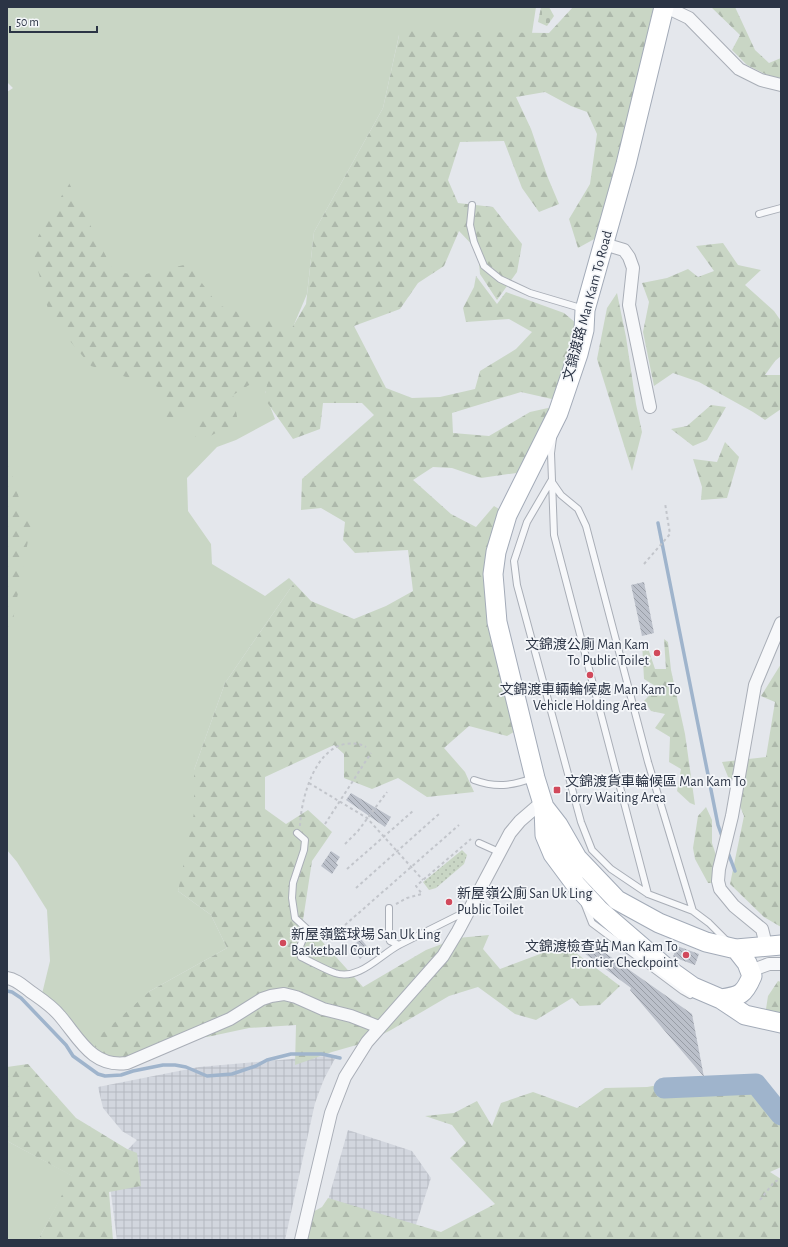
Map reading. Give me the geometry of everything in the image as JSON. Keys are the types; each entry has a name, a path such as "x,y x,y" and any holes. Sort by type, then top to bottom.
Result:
{"main road":[{"name":"文錦渡路 Man Kam To Road","path":"665,7 626,164 585,310 584,330 578,354 558,413 507,515 496,552 493,574 497,622 543,805 545,835 553,854 576,885 599,910 665,967 693,987 722,1004 746,1015 781,1023"},
{"name":"文錦渡路 Man Kam To Road","path":"543,805 558,825 577,858 617,900 666,926 706,942 736,949 781,945"},
{"path":"722,1004 737,996 747,988 752,976 747,963 736,949"}],"street":[{"path":"665,7 689,18 739,70 761,80 781,85"},
{"path":"604,244 624,250 629,257 633,268 629,305 650,407"},
{"path":"760,947 765,941 762,929 734,906 720,889 718,881 719,869 732,816 755,686 781,623"},
{"path":"301,1240 331,1113 345,1077 358,1055 379,1027 443,956 510,833 520,821 543,805"},
{"path":"750,971 769,964 781,964"},
{"path":"7,978 19,983 59,1014 94,1056 112,1064 127,1063 230,1019 262,999 284,994 296,997 323,1009 351,1016 379,1027"}],"lane":[{"path":"472,205 470,225 474,242 484,266 500,279 530,293 585,310"},
{"path":"759,214 781,208"},
{"path":"558,413 551,453 554,535 648,894"},
{"path":"551,481 527,522 514,562 517,585 581,822 592,850 610,870 648,894 693,911 709,923 736,949"},
{"path":"551,481 561,495 578,509 586,526 648,762 693,911"},
{"path":"474,780 485,784 502,786 517,784 535,778"},
{"path":"298,834 305,840 304,850 293,883 292,898 295,918 307,929 299,949 301,957 337,974 353,974 364,969 391,949 458,916 467,914"},
{"path":"479,843 499,852"},
{"name":"文錦渡路 Man Kam To Road","path":"576,885 592,923 683,991 696,998"},
{"path":"389,908 389,938 390,941 399,945"}],"path":[{"path":"644,564 670,534 665,503"},
{"path":"298,834 300,812 311,776 320,763 330,751 338,746 351,743 361,744 366,747"},
{"path":"325,824 371,753"},
{"path":"309,783 367,818 422,880"},
{"path":"344,844 358,831 387,792"},
{"path":"347,869 412,811"},
{"path":"356,888 439,814"},
{"path":"345,925 459,825"},
{"path":"389,908 407,898 422,894 416,886 474,836"},
{"path":"760,1200 774,1182 781,1179"}],"shaded area":[{"path":"337,1055 324,1079 315,1103 285,1240 117,1240 108,1170 137,1140 122,1131 103,1108 98,1087 199,1067"},
{"path":"348,1130 412,1151 431,1178 412,1237 323,1218"}],"green space":[{"path":"7,7 536,7 532,33 399,35 383,108 314,232 307,294 265,393 275,419 236,440 217,447 187,478 188,511 211,544 212,564 265,596 289,578 294,583 225,683 194,770 194,832 178,891 211,915 227,948 150,991 95,1049 41,998 50,961 47,910 17,862 7,850 7,92 13,88 7,82"},
{"path":"541,7 549,7 554,16 547,26 538,22"},
{"path":"573,7 661,7 607,232 578,248 569,219 590,184 597,134 587,112 571,106 545,92 516,97 531,129 548,178 559,204 539,212 522,188 504,141 460,142 448,180 458,203 493,207 522,244 517,272 497,300 480,274 478,251 459,231 444,266 418,283 400,309 354,326 386,388 412,398 440,397 475,389 480,371 516,349 532,332 509,319 466,322 463,308 474,287 476,276 497,304 506,292 564,313 584,330 565,402 521,392 452,413 453,433 489,436 530,412 557,406 523,472 481,478 452,468 433,467 413,480 451,514 476,527 494,506 504,512 487,573 520,728 507,736 469,726 444,748 465,772 474,792 427,797 398,778 372,789 344,778 344,754 334,745 265,777 265,809 286,824 308,810 332,832 312,861 303,920 363,987 426,950 458,938 489,935 483,949 500,969 548,951 560,941 620,986 600,1005 580,1006 572,998 536,1020 515,1014 478,987 449,996 391,1030 367,1042 295,1065 296,1025 249,1028 207,1037 195,1036 135,1060 93,1057 97,1038 150,991 227,948 211,915 178,891 194,813 194,770 225,683 294,583 311,601 354,619 386,606 413,591 408,550 355,553 343,540 345,522 321,508 301,510 302,479 374,415 362,403 323,403 320,429 293,439 264,398 270,372 233,395 238,422 194,444 197,423 213,411 203,389 168,427 161,388 91,366 50,317 32,247 69,183 114,272 142,275 188,264 218,305 261,320 264,316 289,333 306,304 314,232 383,108 400,31 549,33"},
{"path":"711,7 735,7 755,50 769,63 781,58 781,82 747,65 732,50 740,35"},
{"path":"723,243 738,265 761,270 745,285 774,311 781,321 781,356 775,361 765,375 781,375 781,409 765,420 699,382 673,373 654,386 643,332 649,302 642,283 667,278 688,269 698,277 714,271 696,246"},
{"path":"617,293 642,432 632,471 597,359 607,308"},
{"path":"711,405 726,407 707,440 693,446 671,429 687,426"},
{"path":"725,442 739,457 727,498 701,500 702,487 693,459 717,462"},
{"path":"7,463 10,466 19,498 31,525 7,651"},
{"path":"664,639 668,642 671,670 685,734 695,805 690,803 677,791 681,769 669,762 670,737 655,728 665,714 651,711 644,701 657,687 644,679 642,643 648,648 655,669 666,669"},
{"path":"781,664 781,927 764,917 730,884 744,816 722,762 766,757 775,702 761,696"},
{"path":"706,807 712,820 712,843 725,883 708,883 695,859 693,848 698,816"},
{"path":"462,850 467,855 464,864 436,888 429,890 423,882"},
{"path":"778,981 781,982 781,1017 773,1015 766,1009 768,996"},
{"path":"28,1064 76,1118 127,1149 137,1153 141,1186 109,1192 113,1240 38,1240 72,1176 7,1141 7,1067"},
{"path":"739,1077 755,1078 781,1110 781,1167 770,1172 781,1179 781,1240 302,1240 307,1215 322,1207 328,1198 441,1232 495,1204 450,1158 466,1143 452,1125 425,1116 454,1113 477,1101 492,1126 501,1103 533,1092 577,1108 605,1088 647,1087 700,1078 724,1084"},
{"path":"7,1141 73,1176 38,1240 7,1240"}],"building":[{"path":"644,582 654,633 642,636 631,585"},
{"path":"351,793 391,817 385,827 346,800"},
{"path":"331,851 340,857 336,863 338,865 332,874 321,866"},
{"path":"361,939 370,950 360,959 351,947"},
{"path":"591,943 692,1014 704,1077 630,990 631,988 584,953"},
{"name":"文錦渡檢查站 Man Kam To Frontier Checkpoint","path":"677,946 699,954 695,965 673,957"}],"waterway":[{"path":"658,523 718,825 723,839"},
{"path":"727,850 735,871"},
{"path":"7,991 12,992 21,998 66,1045 73,1056 98,1074 105,1076 121,1075 163,1065 186,1067 207,1076 232,1074 256,1066 267,1060 291,1054 322,1054 340,1058"},
{"path":"664,1088 756,1084 781,1115"}],"place":[{"name":"文錦渡公廁 Man Kam To Public Toilet","path":"657,653"},
{"name":"文錦渡車輛輪候處 Man Kam To Vehicle Holding Area","path":"590,675"},
{"name":"文錦渡貨車輪候區 Man Kam To Lorry Waiting Area","path":"557,790"},
{"name":"新屋嶺公廁 San Uk Ling Public Toilet","path":"449,902"},
{"name":"新屋嶺籃球場 San Uk Ling Basketball Court","path":"283,943"},
{"name":"文錦渡檢查站 Man Kam To Frontier Checkpoint","path":"686,955"}]}
